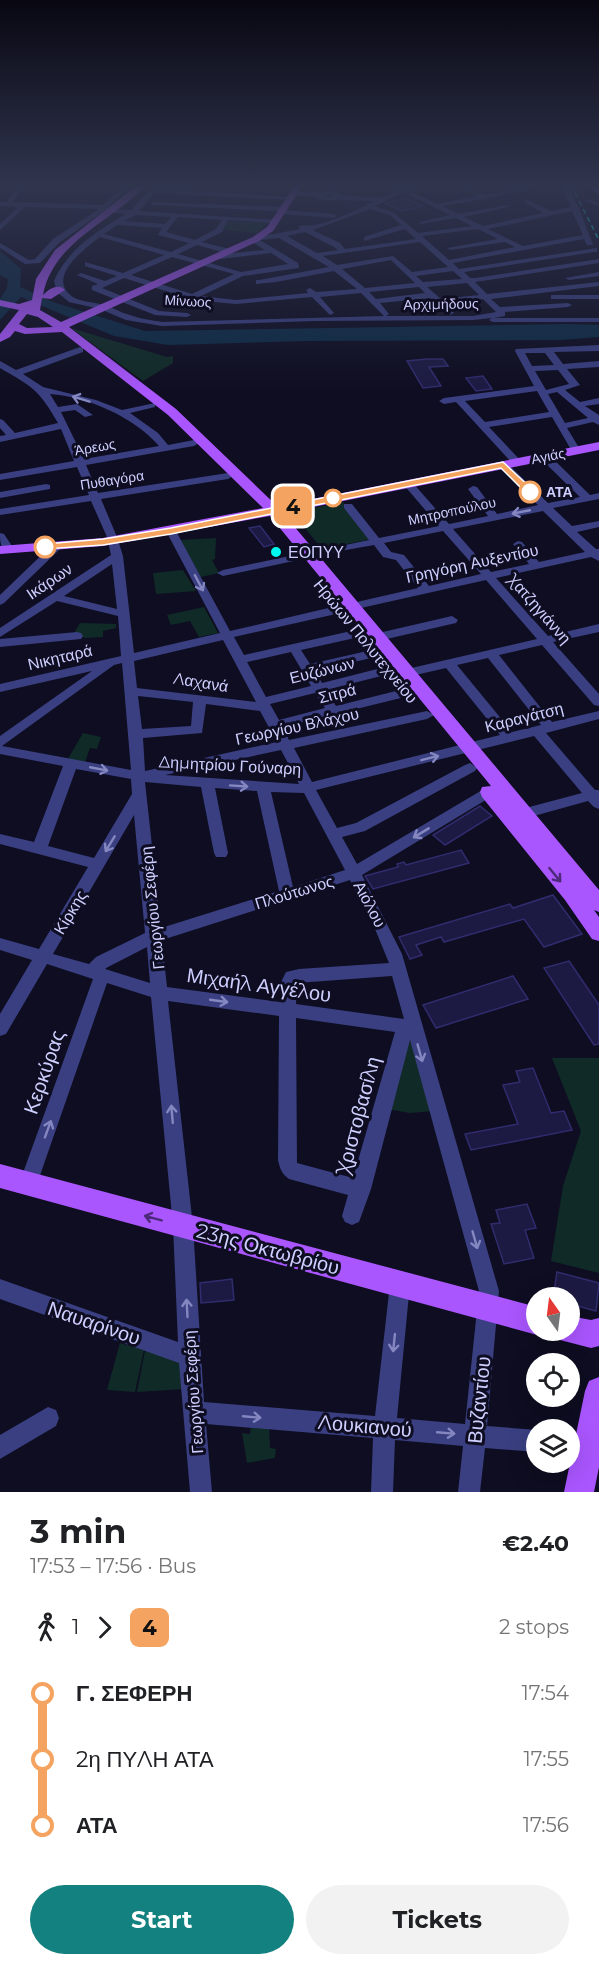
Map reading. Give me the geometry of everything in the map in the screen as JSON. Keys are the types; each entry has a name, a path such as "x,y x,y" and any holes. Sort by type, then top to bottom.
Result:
{"main road":[{"path":"0,339 8,334 47,293 54,272 66,255"},
{"path":"28,314 103,308 225,255"},
{"path":"28,314 31,331"},
{"path":"28,314 19,330 31,331"},
{"name":"Ηρώων Πολυτεχνείου","path":"28,314 62,336 152,405 268,511"},
{"name":"Ηρώων Πολυτεχνείου","path":"28,314 167,407 268,511 377,645 406,673 463,750 470,768 572,895 599,933"},
{"path":"0,344 31,331"},
{"name":"Αγιάς","path":"3,545 57,546 113,541 599,446"},
{"name":"Ηρώων Πολυτεχνείου","path":"347,608 360,633 377,645 389,670 427,715 523,814 599,904"},
{"name":"23ης Οκτωβρίου","path":"0,1176 526,1318"},
{"path":"580,1332 591,1334 599,1332"},
{"path":"580,1441 599,1391"},
{"path":"579,1473 579,1492"}],"street":[{"path":"17,255 28,262 37,261 43,255"},
{"path":"47,293 64,266 75,255"},
{"path":"123,299 95,288 172,255 241,274"},
{"path":"231,271 282,255"},
{"path":"218,258 282,255 311,274"},
{"path":"315,255 365,290 385,314"},
{"path":"347,255 357,264"},
{"path":"370,255 389,268 402,267"},
{"name":"Αρχιμήδους","path":"47,293 103,308 129,318 155,323 207,324 314,319 473,318 497,309 440,255"},
{"path":"454,267 498,255"},
{"path":"411,274 556,255"},
{"path":"299,278 336,268 393,258 450,313"},
{"path":"88,264 192,297 236,302 468,280 599,261"},
{"path":"173,306 241,274 295,265"},
{"path":"259,282 378,270"},
{"path":"252,273 270,299"},
{"path":"560,279 599,274"},
{"path":"81,275 104,283"},
{"path":"299,278 330,313"},
{"path":"478,289 539,281"},
{"path":"375,301 485,297 599,284"},
{"path":"497,309 560,296 599,297"},
{"name":"Μίνωος","path":"123,299 149,310 172,315 238,316 240,312 236,302"},
{"path":"497,309 599,303"},
{"path":"497,309 507,316 599,318"},
{"path":"473,318 599,318"},
{"path":"576,451 519,351 599,348"},
{"path":"16,373 80,350"},
{"path":"577,350 595,364 599,375"},
{"path":"444,401 558,389 576,385 548,351"},
{"name":"Γεωργίου Σεφέρη","path":"0,364 41,389 56,410 96,497 117,556 122,614 121,660 131,691 136,734 139,785 183,1226 189,1356 201,1492"},
{"path":"529,369 595,364"},
{"path":"41,389 82,399 120,413 151,431 166,448"},
{"path":"558,389 598,420"},
{"path":"458,399 517,462"},
{"path":"578,405 599,401"},
{"path":"120,413 152,405"},
{"path":"56,410 77,407 88,415"},
{"path":"482,425 555,414"},
{"path":"562,426 598,420"},
{"path":"0,422 12,436"},
{"path":"0,439 64,425"},
{"name":"Άρεως","path":"0,477 194,443"},
{"path":"545,457 587,498"},
{"path":"503,465 597,555"},
{"name":"Πυθαγόρα","path":"0,512 228,476"},
{"name":"Χατζηγιάννη","path":"408,484 599,702"},
{"path":"0,495 46,487"},
{"path":"473,489 494,517"},
{"name":"Μητροπούλου","path":"222,573 599,496"},
{"path":"348,506 387,555 400,557 426,590"},
{"path":"569,530 599,524"},
{"name":"Αιόλου","path":"171,531 387,937 398,969 409,1027 487,1281 489,1308"},
{"path":"518,544 537,566"},
{"path":"2,595 57,546"},
{"name":"Γρηγόρη Αυξεντίου","path":"121,660 226,634 489,576 597,555"},
{"name":"Ικάρων","path":"0,633 117,556"},
{"path":"55,597 122,614"},
{"path":"307,669 452,620"},
{"path":"406,673 598,629"},
{"path":"240,660 360,633"},
{"path":"0,643 77,636"},
{"path":"294,648 333,711"},
{"path":"490,653 543,729 596,797 523,814"},
{"path":"0,742 121,660"},
{"name":"Νικηταρά","path":"0,688 121,660"},
{"path":"449,663 509,738"},
{"name":"Ευζώνων","path":"263,704 318,687 389,670"},
{"name":"Λαχανά","path":"131,691 263,704"},
{"name":"Σιτρά","path":"275,725 408,692"},
{"path":"136,734 197,730 200,699"},
{"name":"Γεωργίου Βλάχου","path":"139,785 286,746 427,715"},
{"name":"Καραγάτση","path":"463,750 599,715"},
{"name":"Δημητρίου Γούναρη","path":"0,750 70,763 139,785 207,784 289,789 308,788 463,750"},
{"path":"39,849 70,763"},
{"path":"332,834 360,826 470,768"},
{"path":"207,784 221,854"},
{"name":"Κίρκης","path":"0,1029 98,864 139,785"},
{"path":"263,788 287,894"},
{"name":"Πλούτωνος","path":"97,973 102,962 154,936 354,873 489,792"},
{"path":"0,839 98,864"},
{"name":"Μιχαήλ Αγγέλου","path":"0,944 161,993 409,1027"},
{"path":"361,1189 296,1173 289,1168 287,1161 286,1010 288,984 292,977 398,969"},
{"name":"Κερκύρας","path":"28,1184 97,973"},
{"name":"Χριστοβασίλη","path":"352,1216 409,1027"},
{"path":"382,1492 385,1428 400,1284"},
{"name":"Ναυαρίνου","path":"0,1289 189,1356"},
{"name":"Βυζαντίου","path":"469,1492 489,1308"},
{"name":"Λουκιανού","path":"194,1412 526,1440"},
{"path":"2,1443 48,1418"}],"green space":[{"path":"71,328 167,357 173,356 173,363 143,381"},
{"path":"343,502 372,539 322,549 292,512"},
{"path":"216,538 215,559 212,560 219,573 201,577 180,540"},
{"path":"183,570 196,591 156,594 153,573"},
{"path":"204,607 218,633 199,637 190,621 171,625 167,615"},
{"path":"80,623 116,624 116,628 103,631 103,637 85,638 74,633"},
{"path":"83,733 101,737 97,749 90,748 85,762 68,759"},
{"path":"408,1034 433,1111 410,1113 387,1109"},
{"path":"552,1058 599,1058 599,1273 551,1261 563,1186 581,1131"},
{"path":"120,1343 144,1350 135,1392 107,1390"},
{"path":"145,1351 183,1359 185,1389 137,1392"},
{"path":"251,1424 269,1426 270,1448 276,1449 275,1458 247,1463 242,1433 250,1434"}],"water":[{"path":"0,255 4,255 21,269 20,287 53,302 145,331 568,324 599,325 599,337 561,340 305,341 168,345 114,336 21,297 0,320 0,299 7,288 8,279 0,275"}],"building":[{"path":"443,359 448,366 429,367 441,386 423,388 407,361"},
{"path":"483,376 492,389 476,391 466,378"},
{"path":"260,526 274,544 264,547 249,528"},
{"path":"480,806 492,816 445,845 433,835"},
{"path":"461,850 469,863 373,889 365,876 398,867 397,864 404,862 406,865"},
{"path":"553,895 582,934 544,947 524,919 444,942 441,937 416,945 422,955 410,959 399,937 510,904 513,908"},
{"path":"569,961 599,1005 599,1044 594,1045 544,968"},
{"path":"513,976 528,999 436,1028 423,1005"},
{"path":"533,1068 551,1113 564,1111 572,1130 471,1150 465,1134 518,1124 503,1085 520,1082 516,1071"},
{"path":"527,1204 536,1228 525,1230 534,1258 504,1264 491,1224 500,1223 496,1210"},
{"path":"557,1272 599,1283 596,1311 580,1307 580,1287 555,1287"},
{"path":"232,1279 234,1300 201,1303 200,1283"}],"bus line":[{"name":"4","path":"45,547 103,542 171,531 503,465 530,492"}],"place":[{"name":"ΑΤΑ","path":"530,492"},
{"name":"ΕΟΠΥΥ","path":"276,552"}]}
